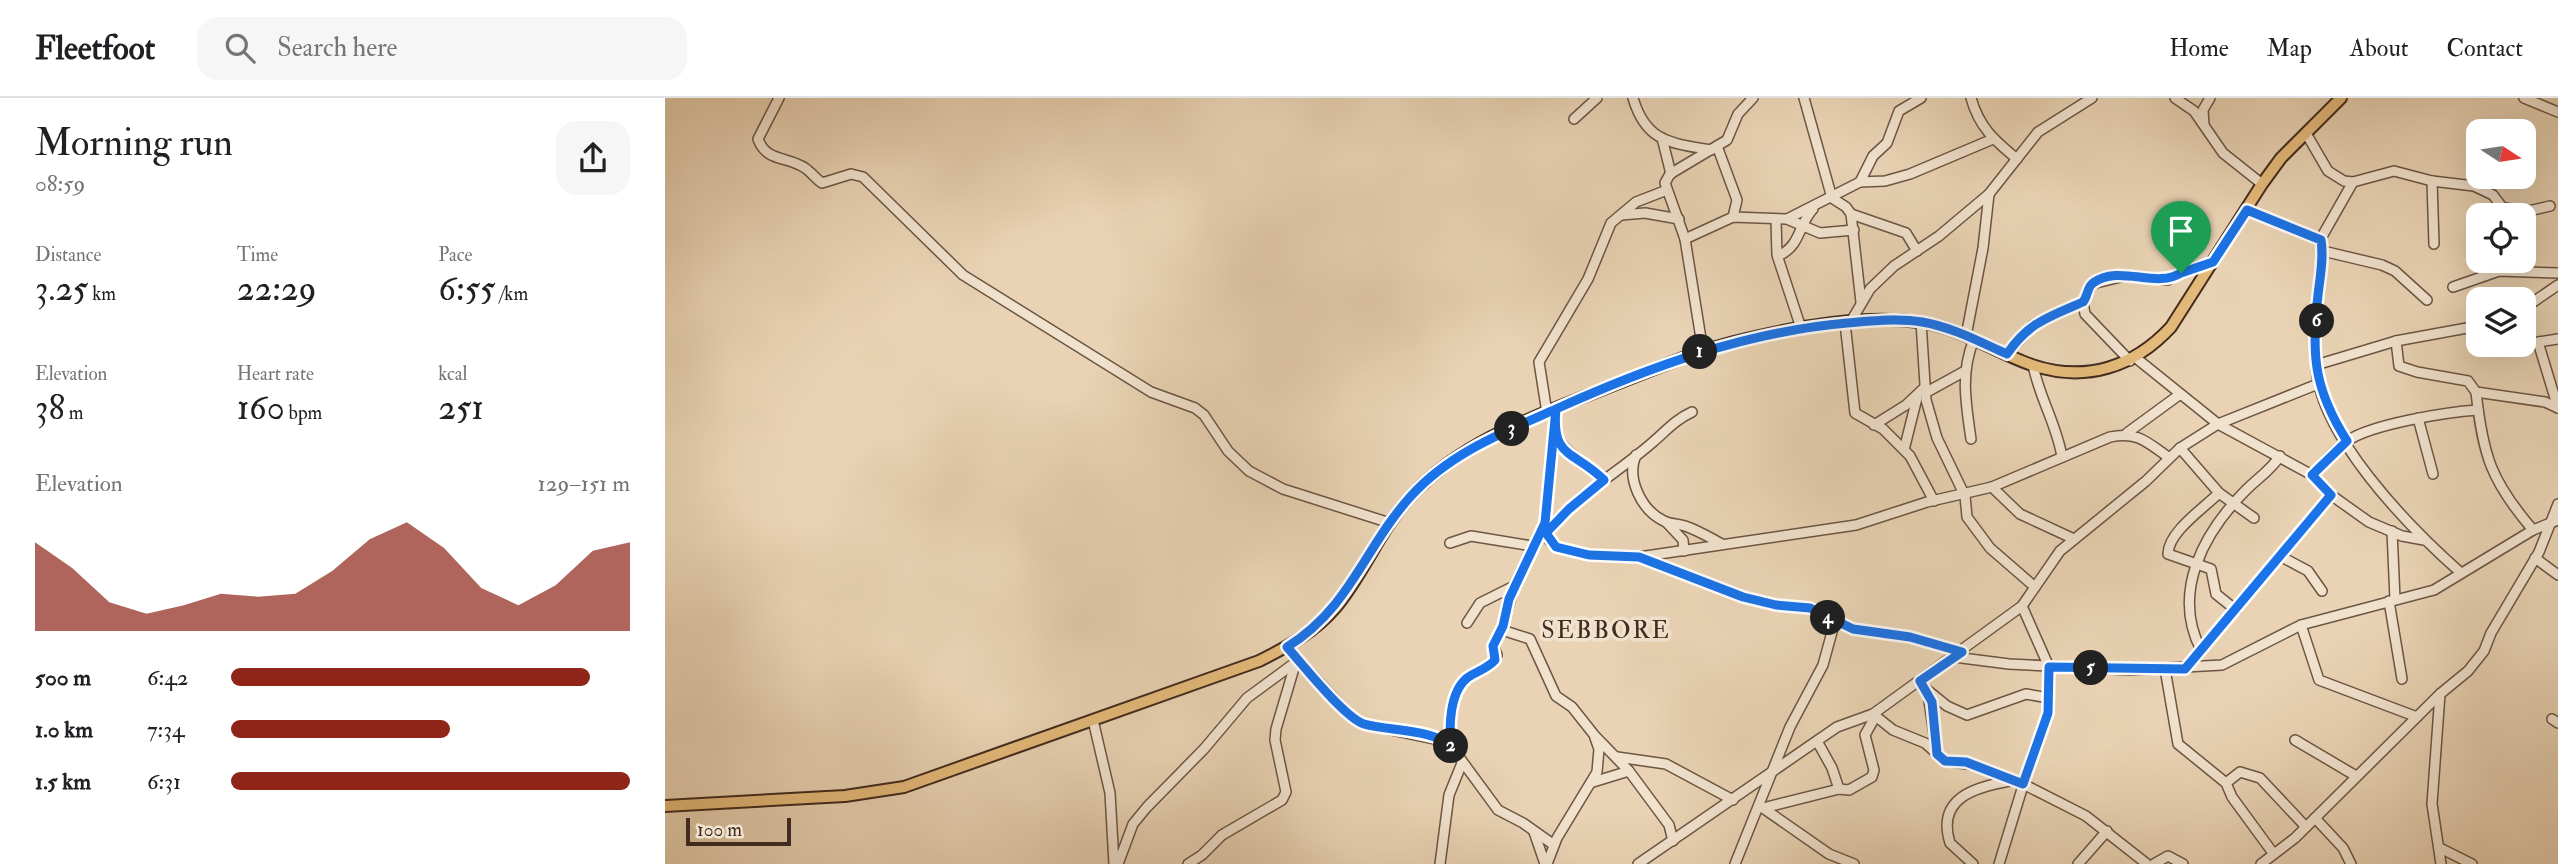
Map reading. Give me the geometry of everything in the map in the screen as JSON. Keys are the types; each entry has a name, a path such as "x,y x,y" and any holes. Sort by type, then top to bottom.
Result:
{"main road":[{"path":"665,806 845,796 904,787 1218,677 1287,647 1336,606 1410,497 1444,466 1483,441 1703,351 1801,328 1847,323 1921,322 1970,338 2033,365 2077,372 2133,359 2152,347 2171,327 2281,158 2307,135 2341,98"}],"street":[{"path":"779,98 758,139 761,149 769,155 804,167 822,183 851,174 863,177 963,275 1151,392 1195,408 1204,415 1228,451 1248,471 1283,489 1390,523"},
{"path":"1574,119 1597,98"},
{"path":"1633,98 1644,127 1679,145 1714,148"},
{"path":"1703,351 1685,239 1667,190 1667,177 1727,140 1738,114 1753,98"},
{"path":"1804,98 1832,198 1846,207 1851,214 1861,302"},
{"path":"1971,98 1977,119 1993,139 2017,159"},
{"path":"1934,501 1926,481 1904,450 1855,413 1847,323 1861,302 1894,266 1989,194 2038,132 2092,98"},
{"path":"2167,98 2176,98 2194,111 2223,153 2262,184"},
{"path":"2204,125 2203,110 2210,98"},
{"path":"2524,98 2558,112"},
{"path":"1860,182 1873,156 1887,143 1899,111 1919,99"},
{"path":"2307,135 2328,171 2353,182 2394,171 2431,181 2474,186 2493,195 2497,203"},
{"path":"1662,138 1671,174"},
{"path":"1685,239 1733,217 1787,219 1860,182 1885,181 1910,174 1993,139"},
{"path":"1714,148 1737,200 1733,217"},
{"path":"2431,181 2434,244"},
{"path":"2353,182 2321,240 2323,251 2317,299 2318,384 2330,414 2373,484 2424,540 2461,573"},
{"path":"1667,190 1636,202 1611,223 1587,279 1539,362 1551,411 1553,433 1545,528 1556,547 1565,551 1639,557 1856,525 1934,501 1965,496 1992,487 2110,437 2127,433 2179,395"},
{"path":"1971,439 1965,371 1989,194"},
{"path":"1778,256 1793,247 1805,220 1816,206"},
{"path":"2536,209 2550,206"},
{"path":"2247,210 2321,240"},
{"path":"1621,215 1645,213 1679,219"},
{"path":"1851,214 1903,231 1917,251"},
{"path":"1764,219 1774,231"},
{"path":"1787,219 1834,234 1854,230"},
{"path":"1776,220 1774,231 1778,256 1801,328"},
{"path":"2323,251 2382,265 2395,271 2427,300"},
{"path":"2007,354 2024,331 2083,302 2092,284 2097,281 2125,276 2168,280 2186,269 2213,262"},
{"path":"2453,287 2499,271 2558,273"},
{"path":"2536,300 2558,285"},
{"path":"2083,302 2088,319 2133,359 2218,424 2312,475 2331,495 2368,522 2424,540"},
{"path":"1921,322 1922,393 1937,438 1965,496 1967,517 1987,544 2035,587"},
{"path":"2316,365 2396,341 2466,328"},
{"path":"2476,392 2545,402 2558,408 2538,342 2558,339"},
{"path":"2396,341 2399,366 2468,381 2476,392 2485,456 2505,497 2533,530"},
{"path":"2033,365 2046,410 2060,439 2062,457"},
{"path":"1874,425 1922,393 1965,371"},
{"path":"1638,864 1837,727 1874,716 1923,685 1958,654 2022,606 2060,551 2146,481 2180,448 2218,424 2318,384"},
{"path":"1904,450 1922,393"},
{"path":"2312,475 2347,441 2442,412 2478,410"},
{"path":"1451,748 1454,700 1465,680 1487,669 1495,660 1493,646 1503,626 1514,586 1532,546 1545,528 1637,454 1668,425 1692,412"},
{"path":"2418,418 2433,474"},
{"path":"1553,433 1566,453 1583,460 1604,480"},
{"path":"2127,433 2145,440 2168,457"},
{"path":"2180,448 2219,494 2254,518"},
{"path":"1637,454 1633,465 1636,490 1654,514 1683,540 1684,551"},
{"path":"2201,650 2194,638 2190,615 2194,564 2234,504 2271,469 2280,456"},
{"path":"1992,487 2020,514 2074,539"},
{"path":"2219,494 2178,532 2167,550 2168,554 2211,569 2216,594 2237,610"},
{"path":"2185,669 2331,495"},
{"path":"2261,864 2307,827 2440,694 2468,671 2484,651 2491,633 2535,558 2554,522 2558,504"},
{"path":"1666,522 1694,530 1720,543"},
{"path":"1639,557 1721,590 1776,605 1801,606 1870,634 1910,637 1958,654 2049,667 2185,669 2222,665 2301,625 2434,590 2533,530 2554,522"},
{"path":"2392,531 2392,600 2402,679"},
{"path":"1450,543 1471,536 1532,546"},
{"path":"2280,556 2308,571 2322,591"},
{"path":"2535,558 2558,575"},
{"path":"1467,623 1480,603 1514,586"},
{"path":"1999,864 2048,713 2049,667 2022,606"},
{"path":"1735,864 1790,727 1823,665 1835,621"},
{"path":"2301,625 2319,680 2417,718"},
{"path":"1503,626 1505,631 1530,639 1556,696 1571,707 1617,757 1676,836"},
{"path":"1287,647 1348,715 1363,723 1436,737 1448,743 1498,810 1523,822 1554,845"},
{"path":"1116,864 1133,824 1147,807 1204,749 1247,698 1296,660"},
{"path":"1188,864 1202,855 1222,835 1282,800 1286,793 1275,740 1296,660"},
{"path":"2165,669 2178,744 2227,783 2232,797 2273,853"},
{"path":"1923,685 1947,706 1967,715 2026,694 2049,698"},
{"path":"1923,685 1932,702 1937,754"},
{"path":"2440,694 2432,804 2441,864"},
{"path":"1760,807 1839,789 1849,790 1872,777 1874,770 1865,735 1874,716"},
{"path":"1874,716 1893,730 1925,743 1945,761 1966,762 2023,784 2086,816 2147,864"},
{"path":"1093,720 1111,802 1116,864"},
{"path":"1593,782 1598,762 1595,736"},
{"path":"2295,740 2356,776"},
{"path":"1817,741 1832,768 1839,789"},
{"path":"1617,757 1666,764 1733,800"},
{"path":"1440,864 1450,795 1462,763"},
{"path":"1546,864 1581,794 1593,782 1629,771"},
{"path":"2227,783 2241,772 2253,774 2307,827"},
{"path":"1973,864 1950,843 1947,818 1960,797 2012,780"},
{"path":"1760,807 1829,854 1854,864"},
{"path":"2315,818 2343,848 2351,864"},
{"path":"2078,864 2107,831"},
{"path":"1534,832 1546,864"},
{"path":"2440,848 2472,864"},
{"path":"2154,864 2168,856 2183,864"}],"district":[{"name":"SEBBORE","path":"1606,630"}],"route":[{"path":"2181,273 2168,280 2114,276 2097,281 2088,289 2083,302 2049,316 2024,331 2007,354 1949,328 1921,322 1865,321 1801,328 1745,339 1694,354 1556,409 1553,433 1545,523 1509,599 1503,626 1493,646 1497,655 1495,660 1487,669 1465,680 1454,700 1451,748 1448,743 1436,737 1363,723 1348,715 1287,647 1301,639 1336,606 1390,523 1421,486 1444,466 1483,441 1556,409 1553,433 1559,443 1566,453 1583,460 1604,480 1578,500 1546,533 1556,547 1589,555 1639,557 1743,597 1776,605 1810,608 1853,629 1870,634 1910,637 1944,644 1962,652 1920,681 1932,702 1937,754 1945,761 1966,762 2023,784 2048,713 2049,667 2185,669 2331,495 2312,475 2347,441 2330,414 2318,384 2317,299 2323,251 2321,240 2247,210 2213,262 2197,265 2181,273"}]}
